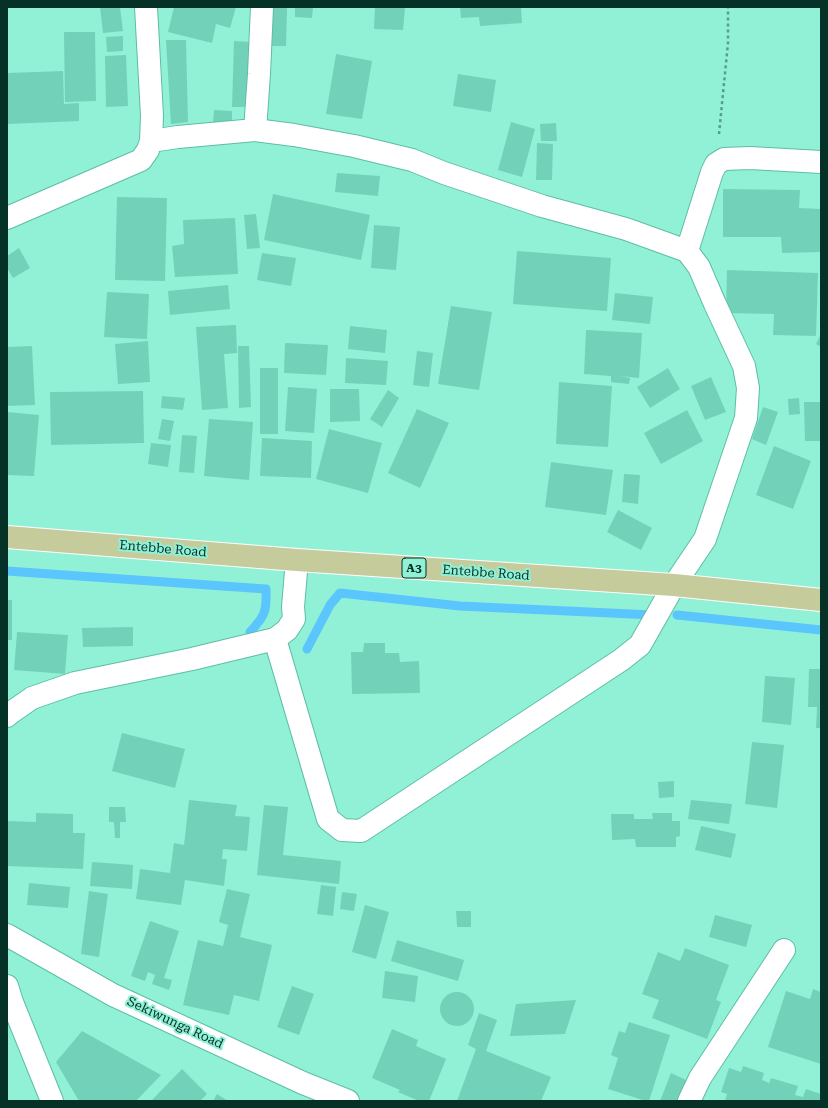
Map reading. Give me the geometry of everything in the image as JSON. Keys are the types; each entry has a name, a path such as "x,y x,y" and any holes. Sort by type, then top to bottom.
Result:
{"main road":[{"name":"Entebbe Road","path":"7,537 297,560 674,585 821,600"}],"street":[{"path":"7,218 141,160 148,150 151,141 152,116 146,7"},
{"path":"255,130 262,7"},
{"path":"151,141 255,130 294,135 354,146 412,160 444,173 542,206 626,229 687,251 699,267 744,366 748,388 746,418 705,539 674,585 640,646 361,831 342,830 328,818 275,639"},
{"path":"687,251 712,172 716,164 724,159 750,158 821,162"},
{"path":"7,716 32,698 75,683 192,659 275,639 287,630 294,619 293,607 297,560"},
{"name":"Sekiwunga Road","path":"7,935 113,995 303,1083 348,1101"},
{"path":"689,1101 700,1078 784,950"},
{"path":"9,997 52,1101"}],"path":[{"path":"716,164 728,43 728,7"}],"building":[{"path":"100,7 120,7 123,31 103,33"},
{"path":"174,7 236,7 230,28 216,24 212,43 168,32"},
{"path":"272,7 287,8 286,46 271,46"},
{"path":"295,7 313,7 312,18 295,17"},
{"path":"375,7 405,7 403,30 374,29"},
{"path":"460,7 521,7 522,23 480,26 479,17 461,18"},
{"path":"64,32 95,32 96,101 65,102"},
{"path":"123,36 123,51 107,52 106,37"},
{"path":"166,40 186,40 188,122 171,124"},
{"path":"234,41 252,42 249,107 232,107"},
{"path":"336,54 372,61 362,119 326,114"},
{"path":"126,55 128,106 106,107 105,56"},
{"path":"63,71 64,104 79,103 79,121 7,124 7,73"},
{"path":"458,74 496,80 491,112 453,106"},
{"path":"214,110 232,111 232,124 213,123"},
{"path":"511,122 535,129 522,177 498,170"},
{"path":"556,123 557,141 541,141 540,124"},
{"path":"537,143 553,144 552,180 536,180"},
{"path":"337,173 380,176 378,196 335,192"},
{"path":"723,189 800,190 799,208 821,209 821,252 782,253 781,237 723,237"},
{"path":"273,194 370,215 361,260 264,240"},
{"path":"117,197 167,198 165,281 115,280"},
{"path":"256,214 260,248 247,249 244,215"},
{"path":"235,218 238,274 175,277 172,246 184,244 183,220"},
{"path":"374,225 400,227 396,270 371,268"},
{"path":"19,248 30,268 13,278 7,268 7,256"},
{"path":"517,251 611,258 607,311 513,304"},
{"path":"262,253 296,258 291,286 257,280"},
{"path":"727,270 818,273 816,336 773,335 774,314 726,313"},
{"path":"228,285 230,309 170,315 168,291"},
{"path":"107,292 149,294 147,339 104,337"},
{"path":"615,293 653,297 650,324 612,320"},
{"path":"451,306 492,312 479,390 438,384"},
{"path":"236,325 237,353 224,354 228,408 202,410 196,327"},
{"path":"350,326 387,330 385,353 348,349"},
{"path":"586,330 642,333 639,378 620,376 630,378 629,384 611,382 611,376 584,374"},
{"path":"821,334 821,347 816,344"},
{"path":"148,341 150,382 118,384 115,344"},
{"path":"285,343 328,345 326,375 284,373"},
{"path":"32,346 35,405 7,406 7,347"},
{"path":"238,346 249,346 251,407 239,408"},
{"path":"417,351 433,353 429,387 413,385"},
{"path":"346,358 388,361 386,385 345,383"},
{"path":"260,368 278,368 278,434 260,434"},
{"path":"668,368 680,389 650,408 637,387"},
{"path":"711,377 726,412 705,420 691,386"},
{"path":"559,382 612,386 608,447 556,444"},
{"path":"288,387 317,389 314,433 285,431"},
{"path":"330,389 359,389 360,421 330,422"},
{"path":"388,390 399,398 382,427 370,419"},
{"path":"143,391 144,443 51,445 50,392"},
{"path":"162,396 185,398 183,410 161,408"},
{"path":"799,398 800,414 789,415 788,399"},
{"path":"804,402 821,402 821,441 805,441"},
{"path":"763,407 778,412 766,445 752,439"},
{"path":"417,409 449,423 420,488 388,473"},
{"path":"687,410 703,441 661,464 644,433"},
{"path":"7,412 39,415 34,476 7,475"},
{"path":"162,419 174,421 170,441 158,439"},
{"path":"209,419 253,422 249,480 204,476"},
{"path":"329,429 382,443 368,493 316,479"},
{"path":"182,435 197,436 194,473 179,472"},
{"path":"262,438 312,441 311,478 260,476"},
{"path":"151,443 171,445 168,467 148,464"},
{"path":"774,446 811,461 793,509 756,495"},
{"path":"551,462 613,470 606,515 545,507"},
{"path":"624,474 640,475 638,504 622,502"},
{"path":"618,510 652,528 641,550 607,532"},
{"path":"7,600 12,600 12,640 7,640"},
{"path":"133,627 133,646 83,647 82,628"},
{"path":"17,632 68,635 65,674 14,670"},
{"path":"364,643 385,643 385,653 399,653 400,662 419,661 420,693 352,694 351,652 363,652"},
{"path":"809,669 821,669 821,728 816,728 817,707 808,707"},
{"path":"765,676 795,678 791,725 762,722"},
{"path":"122,733 185,749 175,788 112,771"},
{"path":"752,742 784,745 777,808 745,804"},
{"path":"674,781 674,797 659,798 658,782"},
{"path":"189,800 237,805 235,816 250,817 247,851 223,849 222,859 227,859 224,886 185,880 181,905 136,899 140,869 170,873 174,843 184,845"},
{"path":"691,800 732,804 729,824 688,819"},
{"path":"264,805 288,807 283,855 341,861 339,884 257,875"},
{"path":"109,807 125,807 126,822 120,822 120,838 115,838 114,822 109,822"},
{"path":"36,813 73,814 73,833 85,833 83,869 7,866 7,821 36,822"},
{"path":"652,813 672,813 672,821 680,821 680,836 676,837 676,847 636,847 635,839 612,840 611,814 634,814 634,819 653,819"},
{"path":"701,826 736,834 731,858 695,850"},
{"path":"92,862 133,865 132,889 90,886"},
{"path":"29,883 70,887 68,908 27,905"},
{"path":"321,885 336,887 333,916 317,914"},
{"path":"227,889 250,894 240,937 272,945 259,1001 234,995 229,1015 183,1005 198,940 223,946 228,925 219,922"},
{"path":"89,891 108,894 99,957 81,954"},
{"path":"342,892 357,894 354,911 340,909"},
{"path":"365,905 389,912 376,959 352,952"},
{"path":"456,911 471,911 471,927 457,927"},
{"path":"715,915 752,925 746,947 709,937"},
{"path":"150,921 179,931 164,978 172,980 169,990 152,984 155,975 148,972 145,981 131,976"},
{"path":"397,940 464,960 458,981 391,961"},
{"path":"685,948 729,965 716,1000 721,1002 707,1039 652,1018 659,1000 642,994 658,952 680,961"},
{"path":"385,971 418,976 415,1002 382,998"},
{"path":"292,986 314,994 299,1035 277,1027"},
{"path":"813,989 821,992 821,1064 768,1047 786,991 810,999"},
{"path":"454,992 460,992 464,993 471,999 474,1009 473,1016 467,1023 460,1026 454,1026 450,1025 443,1019 440,1012 440,1006 441,1002 447,995"},
{"path":"576,1000 565,1034 510,1036 516,1004"},
{"path":"479,1013 497,1020 486,1051 551,1077 541,1101 457,1101 476,1049 468,1045"},
{"path":"629,1022 670,1035 649,1101 608,1089 618,1058 611,1055 619,1031 625,1033"},
{"path":"392,1029 418,1040 416,1046 446,1059 429,1101 419,1101 398,1092 400,1090 372,1078"},
{"path":"82,1031 161,1075 136,1101 79,1101 56,1062"},
{"path":"743,1066 764,1073 762,1080 769,1083 771,1078 798,1086 795,1095 803,1097 806,1089 821,1094 821,1101 725,1101 727,1094 721,1092 729,1068 741,1072"},
{"path":"182,1069 207,1094 200,1101 151,1101"},
{"path":"671,1073 688,1081 679,1101 660,1101"},
{"path":"217,1094 228,1101 213,1101"}],"waterway":[{"path":"7,571 266,589 264,613 259,622 250,632"},
{"path":"307,649 330,605 340,593 460,606 653,615"},
{"path":"677,615 821,630"}]}
